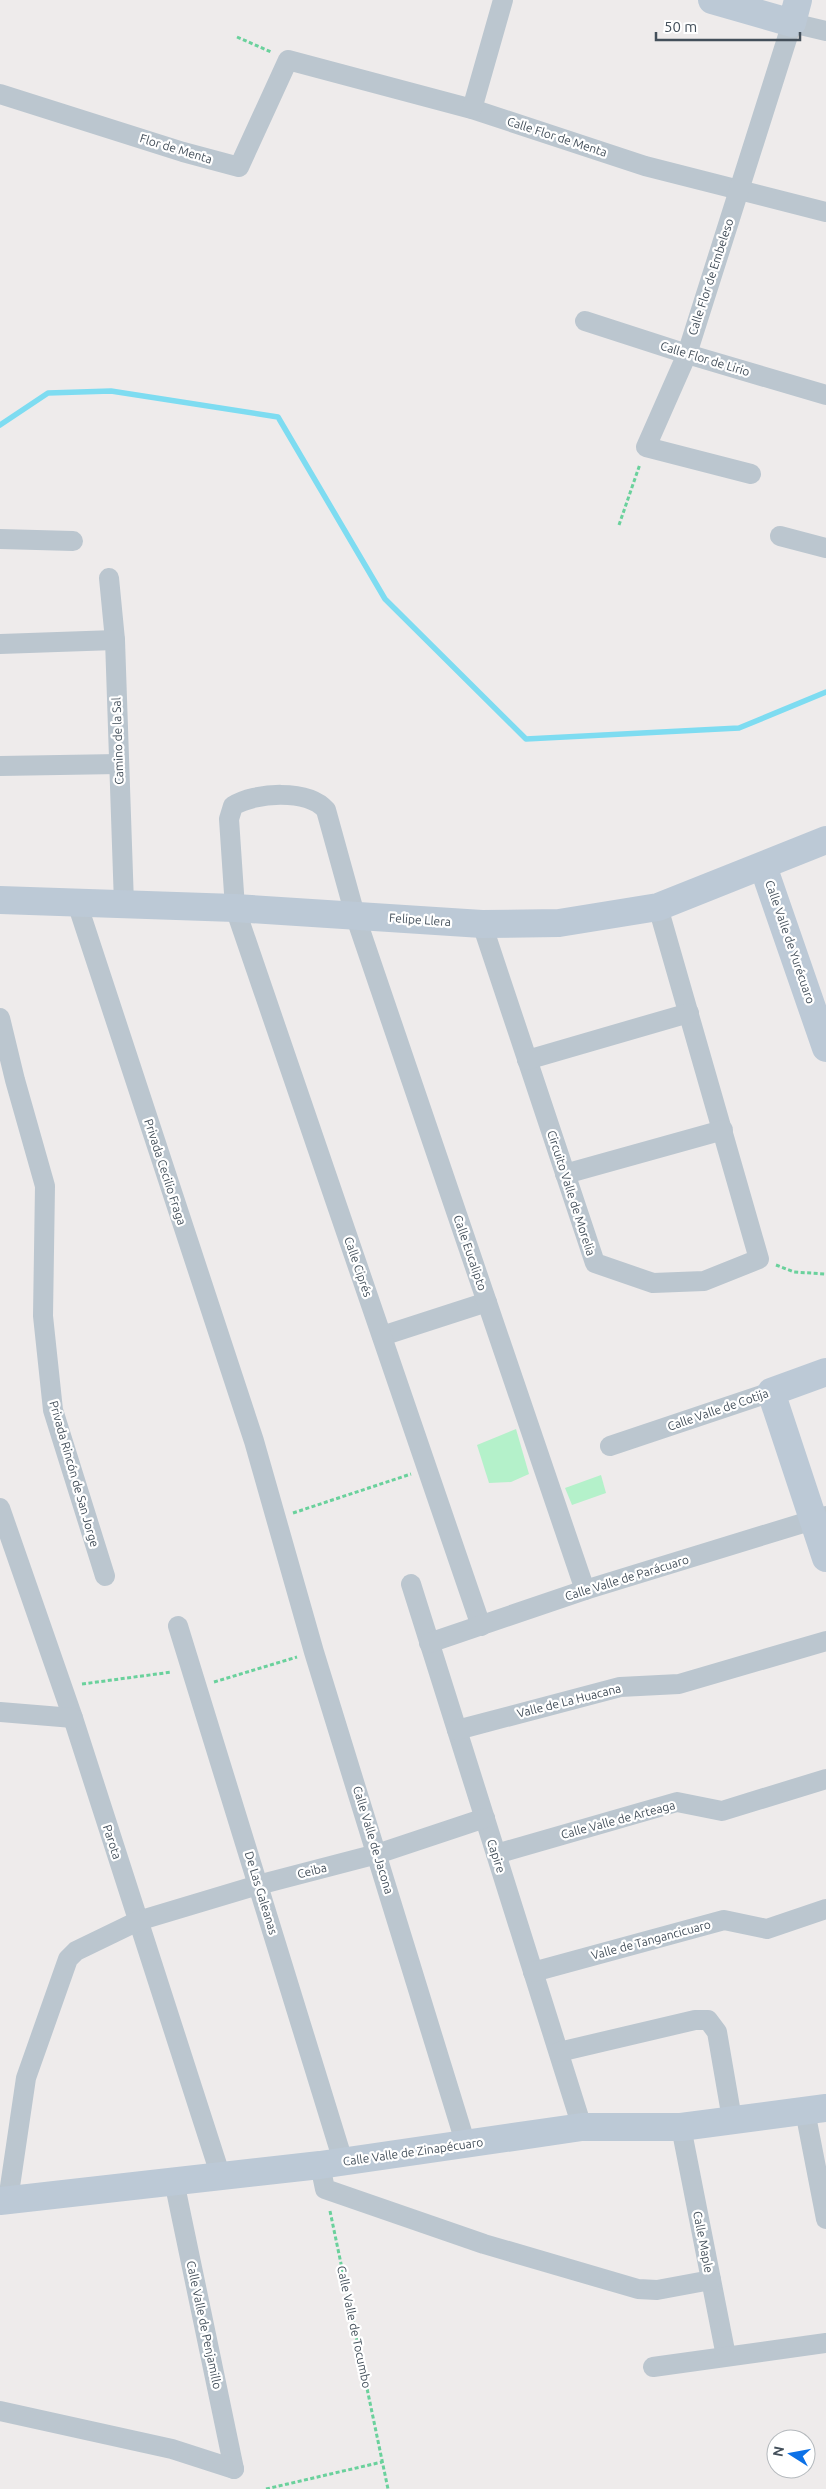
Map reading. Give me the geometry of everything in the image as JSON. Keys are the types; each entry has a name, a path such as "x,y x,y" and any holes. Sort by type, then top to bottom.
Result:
{"street":[{"path":"472,109 502,0"},
{"path":"712,0 795,11 826,31"},
{"name":"Calle Flor de Embeleso","path":"646,447 687,354 795,11"},
{"name":"Calle Flor de Menta","path":"288,60 472,109 645,166 826,212"},
{"name":"Flor de Menta","path":"0,94 183,152 239,167 288,60"},
{"name":"Calle Flor de Lirio","path":"585,321 687,354 826,395"},
{"path":"646,447 751,474"},
{"path":"780,536 826,548"},
{"path":"0,539 73,541"},
{"name":"Camino de la Sal","path":"109,578 115,640 124,904"},
{"path":"0,644 115,640"},
{"path":"0,766 119,764"},
{"name":"Calle Ciprés","path":"355,915 326,810 320,803 278,794 242,800 233,806 229,819 235,908 481,1626"},
{"name":"Felipe Llera","path":"0,900 235,908 482,924 559,922 658,907 826,840"},
{"name":"Calle Valle de Yurécuaro","path":"763,866 825,1042"},
{"name":"Privada Cecilio Fraga","path":"77,903 254,1441 276,1518"},
{"path":"658,907 760,1259"},
{"name":"Calle Eucalipto","path":"355,915 585,1590"},
{"name":"Circuito Valle de Morelia","path":"482,924 595,1263 654,1283 704,1281 760,1259"},
{"path":"527,1060 689,1013"},
{"name":"Privada Rincón de San Jorge","path":"0,1018 45,1186 43,1316 53,1410 105,1576"},
{"path":"565,1174 723,1130"},
{"path":"382,1336 487,1302"},
{"name":"Calle Valle de Cotija","path":"610,1446 826,1372"},
{"path":"771,1392 820,1518 826,1558"},
{"name":"Parota","path":"0,1508 73,1718 221,2177"},
{"name":"Calle Valle de Jacona","path":"276,1518 314,1652 378,1854 466,2145"},
{"name":"Calle Valle de Parácuaro","path":"429,1643 585,1590 820,1518"},
{"name":"Capire","path":"411,1584 582,2128"},
{"name":"De Las Galeanas","path":"178,1626 258,1885 330,2172"},
{"name":"Valle de La Huacana","path":"457,1730 620,1687 679,1684 826,1641"},
{"path":"0,1712 73,1718"},
{"name":"Calle Valle de Arteaga","path":"496,1854 677,1802 722,1811 826,1779"},
{"name":"Ceiba","path":"4,2200 26,2078 68,1959 76,1951 138,1921 258,1885 378,1854 484,1818"},
{"name":"Valle de Tangancicuaro","path":"533,1972 724,1920 767,1929 826,1909"},
{"path":"559,2052 695,2020 708,2020 717,2032 732,2120"},
{"path":"815,2110 826,2219"},
{"name":"Calle Valle de Zinapécuaro","path":"4,2200 174,2181 330,2172 466,2145 582,2128 681,2127 815,2110"},
{"name":"Calle Maple","path":"681,2127 726,2356"},
{"path":"330,2172 484,2244 638,2289 657,2290 711,2280"},
{"name":"Calle Valle de Penjamillo","path":"0,2411 172,2449 234,2469 174,2181"},
{"path":"652,2367 826,2343"}],"path":[{"path":"237,37 288,60"},
{"path":"619,525 646,447"},
{"path":"760,1259 794,1272 826,1274"},
{"path":"276,1518 427,1469"},
{"path":"62,1687 194,1678 314,1652"},
{"name":"Calle Valle de Tocumbo","path":"330,2172 388,2489"},
{"path":"266,2489 382,2462"}],"green space":[{"path":"516,1429 529,1474 511,1482 489,1483 477,1445"},
{"path":"601,1475 606,1493 572,1505 565,1488"}],"waterway":[{"path":"0,425 48,393 111,391 278,417 385,599 526,739 739,728 826,692"}]}
